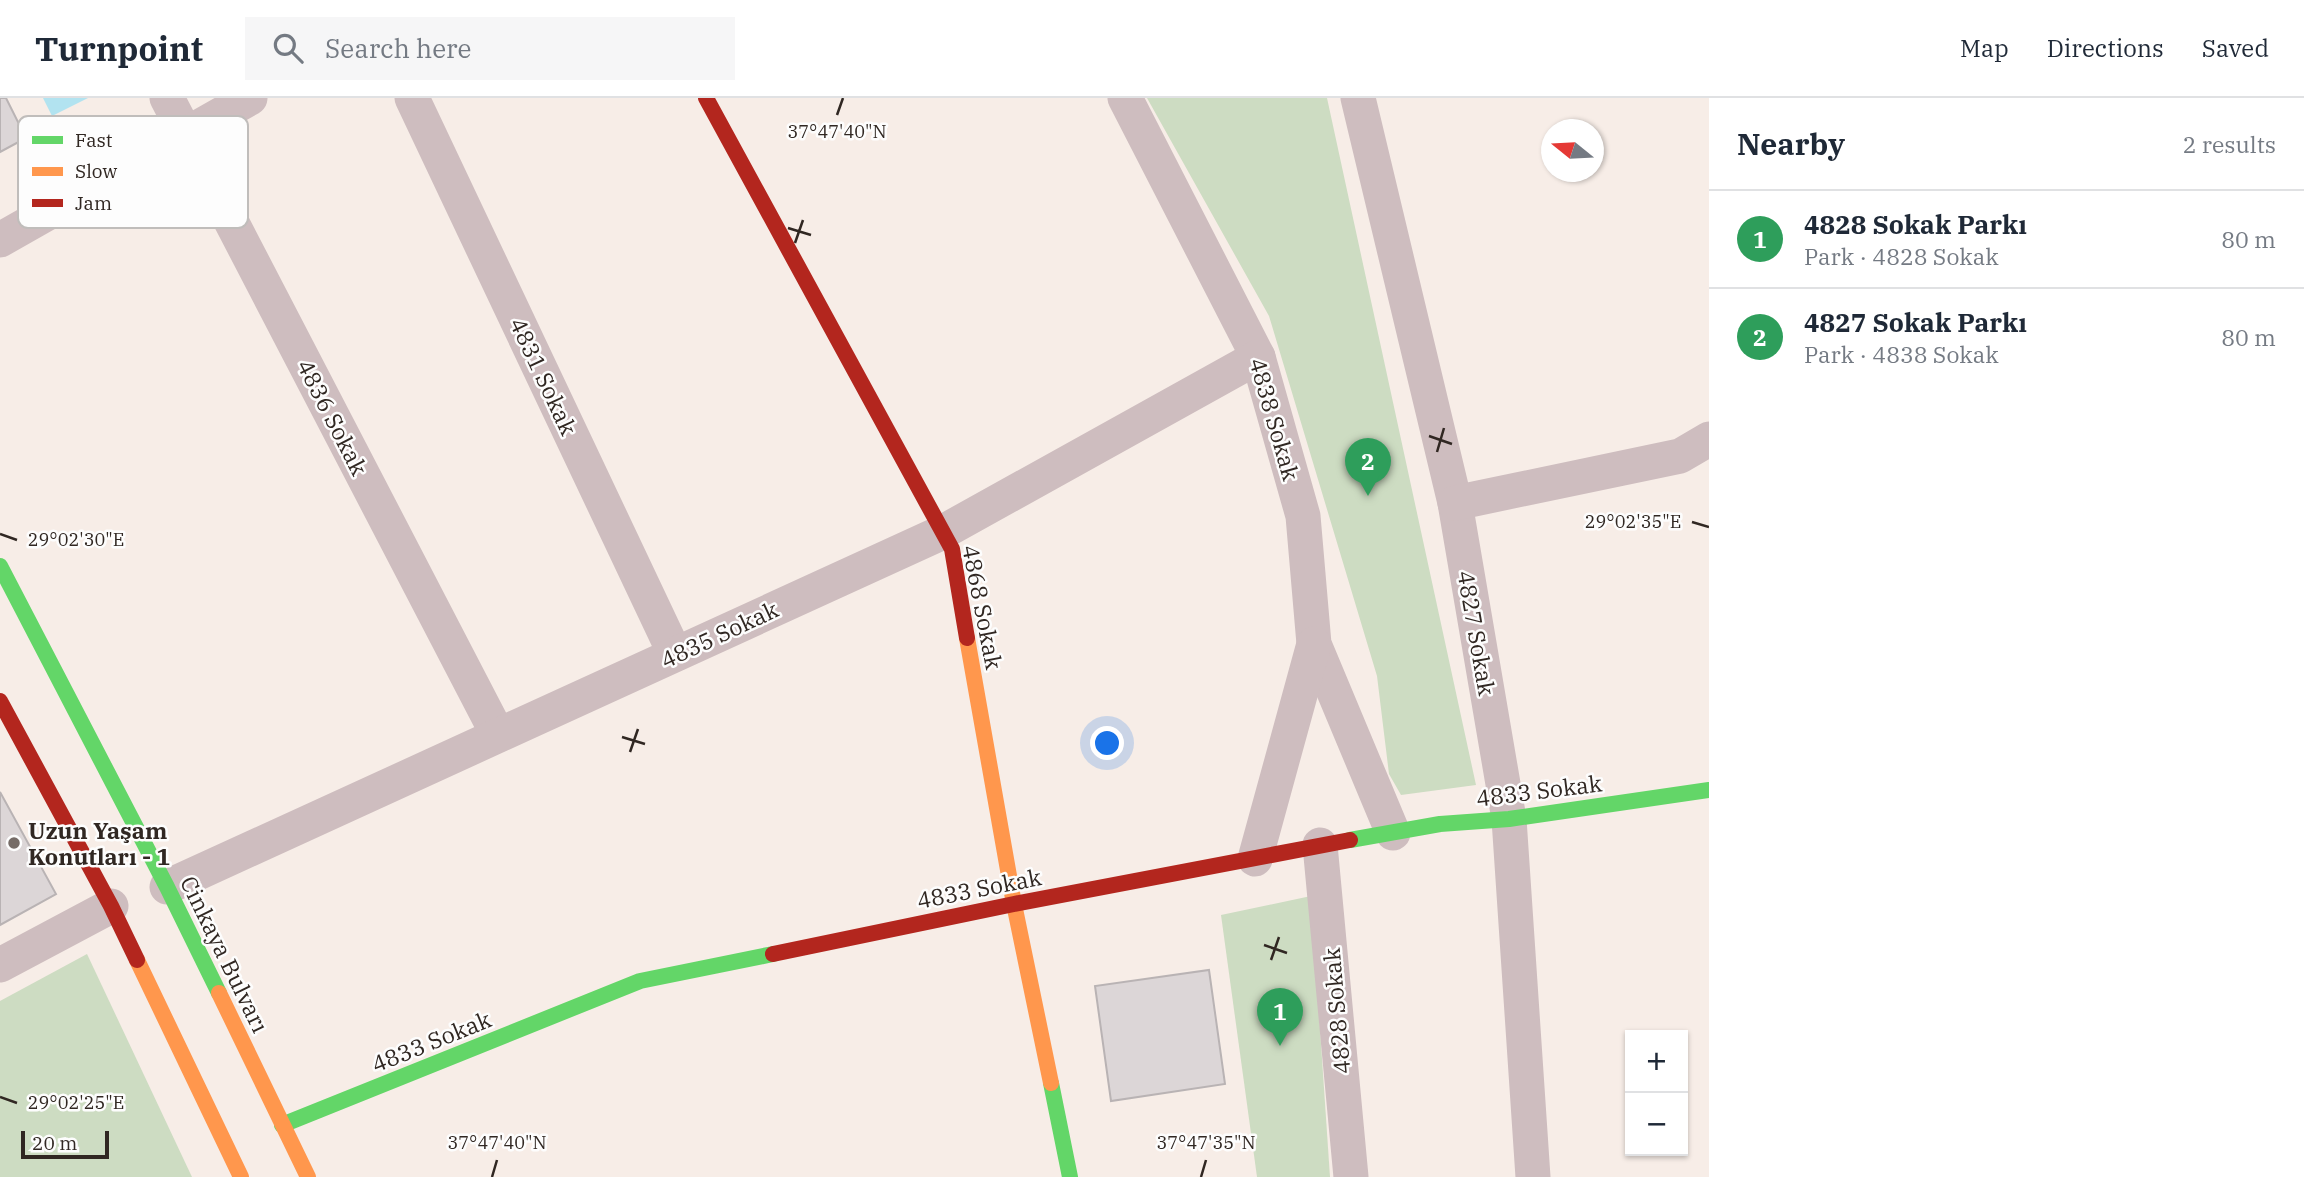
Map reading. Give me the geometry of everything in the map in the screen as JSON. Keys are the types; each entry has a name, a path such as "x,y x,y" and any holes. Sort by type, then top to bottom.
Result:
{"street":[{"name":"4836 Sokak","path":"167,98 176,116"},
{"path":"218,116 250,98"},
{"name":"4831 Sokak","path":"412,98 675,654"},
{"name":"4868 Sokak","path":"706,98 952,549 1014,904 1070,1177"},
{"name":"4838 Sokak","path":"1125,98 1258,357 1303,516 1314,644 1393,833"},
{"name":"4827 Sokak","path":"1358,98 1455,503 1509,819 1533,1177"},
{"path":"0,240 21,228"},
{"name":"4836 Sokak","path":"235,228 498,735"},
{"name":"4835 Sokak","path":"167,887 943,532 1258,357"},
{"path":"1455,503 1680,456 1709,439"},
{"name":"Cinkaya Bulvarı","path":"0,566 167,887 307,1177"},
{"name":"4838 Sokak","path":"1255,859 1314,644"},
{"path":"0,701 111,906 241,1177"},
{"name":"4833 Sokak","path":"282,1125 640,981 1014,904 1320,845 1440,824 1509,819 1709,790"},
{"name":"4828 Sokak","path":"1320,845 1351,1177"},
{"path":"0,965 111,906"}],"green space":[{"path":"1147,98 1327,98 1476,785 1401,795 1389,774 1377,676 1269,316"},
{"path":"1311,896 1330,1177 1257,1177 1221,915"},
{"path":"87,954 192,1177 0,1177 0,1001"}],"water":[{"path":"43,98 88,98 52,116"}],"building":[{"path":"0,98 6,98 18,122 18,142 0,152"},
{"name":"Uzun Yaşam Konutları - 1","path":"0,792 56,894 0,925"},
{"path":"1209,970 1225,1084 1111,1101 1095,986"}],"traffic: fast":[{"path":"0,566 167,887 219,993"},
{"path":"1350,840 1440,824 1509,819 1709,790"},
{"path":"282,1125 640,981 773,954"},
{"path":"1051,1083 1070,1177"}],"traffic: slow":[{"path":"967,638 1014,904 1051,1083"},
{"path":"137,960 241,1177"},
{"path":"219,993 308,1177"}],"traffic: jam":[{"path":"706,98 952,549 967,638"},
{"path":"0,701 111,906 137,960"},
{"path":"773,954 1014,904 1350,840"}],"place":[{"name":"4827 Sokak Parkı","path":"1368,496"},
{"name":"Uzun Yaşam Konutları - 1","path":"14,843"},
{"name":"4828 Sokak Parkı","path":"1280,1046"}]}
